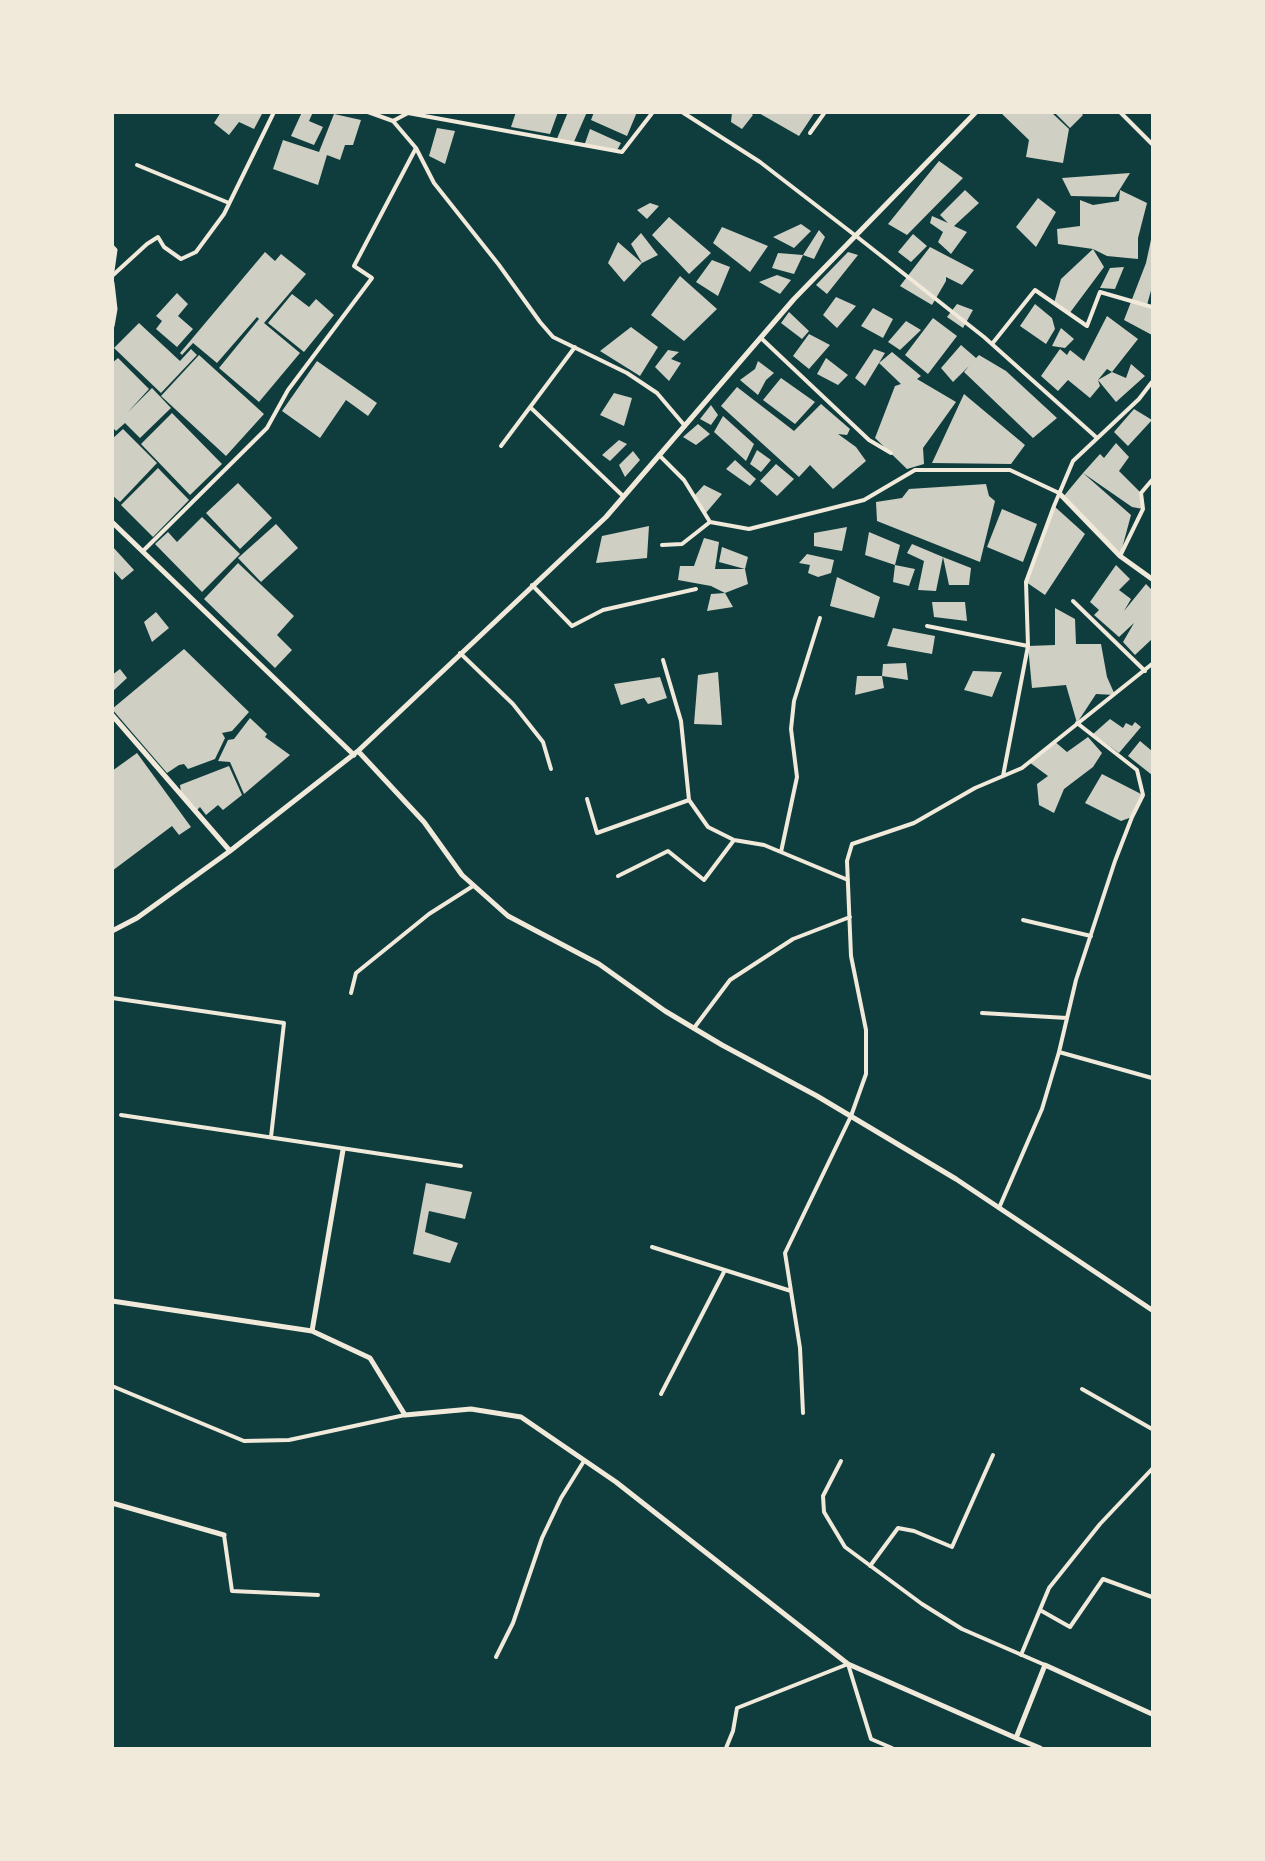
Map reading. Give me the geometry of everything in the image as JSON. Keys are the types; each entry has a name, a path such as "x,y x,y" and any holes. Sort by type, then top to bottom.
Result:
{"street":[{"path":"112,931 137,918 230,852 356,753 606,517 794,299 976,112"},
{"path":"112,247 115,250 112,271"},
{"path":"112,283 115,309 112,326"},
{"path":"1059,493 1120,556 1152,579"},
{"path":"112,522 356,753 424,822 462,875 508,916 599,964 666,1011 694,1028 851,1116 956,1179 1152,1310"},
{"path":"112,715 230,852"},
{"path":"312,1331 343,1150"},
{"path":"112,1301 312,1331 370,1358 405,1415 471,1409 520,1417 616,1482 848,1664 1040,1748"},
{"path":"112,1503 224,1534"},
{"path":"1016,1738 1045,1666 1152,1714"}],"lane":[{"path":"112,276 147,244 158,237 164,247 181,259 196,252 229,204 274,112"},
{"path":"368,112 393,121 416,148 434,183 499,265 540,322 553,336 627,374 657,393 685,426"},
{"path":"393,121 408,114 622,152 653,112"},
{"path":"682,112 760,162 856,236 992,344 1096,437"},
{"path":"810,133 825,112"},
{"path":"1120,112 1152,144"},
{"path":"143,551 267,428 288,390 372,278 354,266 416,148"},
{"path":"137,166 229,204"},
{"path":"992,344 1035,290 1087,326 1100,292 1152,306"},
{"path":"761,338 869,440 891,453"},
{"path":"501,446 575,347"},
{"path":"1003,776 1028,646 1026,582 1059,493 1072,461 1138,399 1152,382"},
{"path":"530,407 623,496"},
{"path":"659,455 684,480 710,522 749,529 864,500 915,470 1010,470 1059,493"},
{"path":"1120,556 1142,509 1141,494 1152,480"},
{"path":"662,545 682,544 710,522"},
{"path":"532,585 572,626 603,610 696,589"},
{"path":"1073,601 1145,671"},
{"path":"780,852 797,777 791,729 794,702 820,618"},
{"path":"927,626 1028,646"},
{"path":"460,653 519,712 543,742 551,769"},
{"path":"663,660 681,721 688,800 708,827 734,840 764,845 848,880"},
{"path":"803,1413 800,1348 785,1252 851,1116 866,1074 866,1030 851,956 847,861 852,844 914,823 974,788 1022,768 1152,664"},
{"path":"1000,1208 1042,1109 1060,1052 1076,980 1115,861 1144,795 1138,770 1078,723"},
{"path":"587,799 597,833 688,800"},
{"path":"618,876 668,851 704,880 734,840"},
{"path":"351,993 356,973 429,914 473,886"},
{"path":"694,1028 730,980 793,939 850,917"},
{"path":"1022,920 1091,936"},
{"path":"112,998 284,1023 272,1137"},
{"path":"982,1012 1067,1018"},
{"path":"1060,1052 1152,1078"},
{"path":"121,1115 272,1137 343,1150 461,1166"},
{"path":"652,1247 791,1292"},
{"path":"662,1394 726,1270"},
{"path":"112,1386 244,1441 288,1440 405,1415"},
{"path":"1082,1389 1152,1429"},
{"path":"870,1566 898,1528 914,1532 952,1547 993,1455"},
{"path":"496,1657 512,1623 542,1538 561,1498 584,1460"},
{"path":"841,1461 823,1496 824,1512 844,1547 922,1604 962,1630 1045,1666"},
{"path":"1021,1655 1049,1588 1100,1524 1152,1469"},
{"path":"224,1534 232,1591 318,1595"},
{"path":"1040,1610 1070,1627 1103,1579 1152,1597"},
{"path":"726,1748 733,1731 737,1708 848,1664 871,1739 892,1748"}],"building":[{"path":"221,112 263,112 254,129 239,122 229,135 214,123"},
{"path":"302,112 313,112 309,121 323,127 314,145 291,136"},
{"path":"516,112 558,112 550,134 511,127"},
{"path":"568,112 587,112 573,144 556,141"},
{"path":"594,112 637,112 627,136 591,120"},
{"path":"732,112 749,112 753,115 742,129 731,122"},
{"path":"757,112 815,112 799,136"},
{"path":"1000,112 1051,112 1069,129 1063,163 1026,157 1029,140"},
{"path":"1054,112 1080,112 1083,115 1070,128"},
{"path":"334,114 361,120 353,145 345,145 340,160 327,155 318,185 273,169 283,140 319,152"},
{"path":"437,128 455,131 445,164 429,156"},
{"path":"590,129 621,143 616,152 584,146"},
{"path":"939,161 963,178 907,235 888,224"},
{"path":"1130,173 1115,197 1071,196 1062,178"},
{"path":"965,190 979,203 954,226 967,232 951,254 938,242 943,232 930,223 932,216 948,223 940,215"},
{"path":"1120,190 1147,203 1138,238 1138,259 1107,256 1093,249 1058,244 1057,229 1080,226 1080,200 1093,205 1119,201"},
{"path":"1038,198 1056,212 1036,247 1016,227"},
{"path":"650,203 659,206 647,219 637,210"},
{"path":"669,217 711,253 689,274 652,235"},
{"path":"801,224 811,231 794,248 773,237"},
{"path":"722,227 768,246 750,272 713,243"},
{"path":"819,230 825,237 814,259 803,255"},
{"path":"641,233 658,255 642,263 631,244"},
{"path":"913,234 927,246 911,262 898,252"},
{"path":"1152,235 1152,287 1147,305 1152,307 1152,335 1124,320 1146,263"},
{"path":"618,242 642,263 624,282 608,263"},
{"path":"930,247 974,270 962,285 946,277 946,281 932,305 900,286"},
{"path":"1093,249 1104,267 1069,314 1054,303 1061,279"},
{"path":"265,252 275,261 281,254 306,274 264,323 300,353 259,402 219,368 259,319 257,317 217,363 193,343 182,355 180,353"},
{"path":"848,252 858,255 827,294 816,285"},
{"path":"778,253 803,255 794,274 772,268"},
{"path":"712,260 730,267 718,296 696,282"},
{"path":"1124,267 1115,289 1100,288 1110,268"},
{"path":"777,275 791,280 780,294 759,282"},
{"path":"680,276 717,309 684,341 651,315"},
{"path":"177,293 188,304 178,316 193,329 177,347 156,329 162,321 156,316"},
{"path":"292,294 309,307 316,299 334,315 304,352 268,323"},
{"path":"836,297 856,306 837,328 823,315"},
{"path":"957,304 973,310 963,328 947,317"},
{"path":"1035,304 1052,318 1055,329 1046,344 1020,326"},
{"path":"873,308 893,319 883,338 861,326"},
{"path":"789,312 809,331 802,339 781,323"},
{"path":"1107,316 1138,339 1112,372 1107,369 1098,380 1100,386 1090,398 1068,380 1058,391 1041,376 1060,349 1067,355 1070,350 1084,361"},
{"path":"933,318 957,336 928,374 905,355"},
{"path":"906,321 921,330 900,350 888,342"},
{"path":"139,323 180,361 191,349 197,355 161,393 114,348"},
{"path":"631,327 658,347 640,376 600,351"},
{"path":"1061,328 1074,339 1065,348 1052,346"},
{"path":"809,334 830,345 809,369 793,356"},
{"path":"961,345 976,358 979,355 1006,371 1057,418 1033,438 964,372 969,366 953,382 941,368"},
{"path":"874,349 885,353 865,386 855,378"},
{"path":"668,350 679,352 671,359 681,363 669,381 655,367"},
{"path":"892,352 921,376 917,379 956,402 923,448 924,464 907,469 875,438 895,386 901,384 879,363"},
{"path":"199,355 264,414 226,456 161,396"},
{"path":"118,358 149,389 128,412 152,388 171,408 140,438 125,423 116,431 112,427 112,363"},
{"path":"826,358 848,375 838,385 817,374"},
{"path":"317,361 377,403 368,416 346,400 320,438 282,411"},
{"path":"758,361 774,373 766,380 758,395 740,380 755,369"},
{"path":"1131,364 1145,376 1116,402 1098,380 1112,372 1126,378"},
{"path":"781,378 815,402 795,424 763,400"},
{"path":"737,387 794,431 821,404 850,429 847,435 838,434 856,447 866,461 833,489 810,465 799,477 721,406"},
{"path":"614,393 632,398 624,426 600,415"},
{"path":"964,394 1025,445 1011,464 932,463"},
{"path":"711,405 718,415 711,425 700,419"},
{"path":"1134,409 1152,420 1128,446 1114,432"},
{"path":"172,413 222,464 190,495 141,444"},
{"path":"723,416 754,444 746,461 714,432"},
{"path":"698,424 710,434 696,445 683,437"},
{"path":"123,429 157,463 120,502 112,495 112,439"},
{"path":"619,440 627,444 610,461 602,455"},
{"path":"1116,443 1129,457 1119,471 1141,493 1143,509 1132,507 1083,473 1100,454 1104,458"},
{"path":"757,450 771,460 761,472 750,464"},
{"path":"633,451 640,460 625,477 619,465"},
{"path":"735,460 756,479 750,486 726,469"},
{"path":"776,464 794,479 777,496 760,481"},
{"path":"158,468 189,500 153,537 121,505"},
{"path":"1083,473 1131,515 1120,556 1063,497"},
{"path":"238,483 272,518 240,549 206,513"},
{"path":"986,484 989,496 995,501 980,562 877,521 876,502 902,498 909,489"},
{"path":"704,485 722,494 705,514 694,496"},
{"path":"1054,506 1085,534 1045,595 1026,582"},
{"path":"1002,509 1037,524 1023,562 987,547"},
{"path":"202,517 240,554 202,592 155,544 168,532 177,542"},
{"path":"276,524 298,548 261,582 238,558"},
{"path":"649,526 647,558 596,563 602,536"},
{"path":"847,527 842,551 814,546 814,533"},
{"path":"869,532 900,545 895,565 865,555"},
{"path":"704,538 719,542 715,569 745,569 748,584 725,593 711,586 678,580 680,566 694,566"},
{"path":"912,544 943,557 936,591 918,590 924,561 907,553"},
{"path":"112,546 134,570 122,580 112,569"},
{"path":"722,547 748,557 745,569 719,562"},
{"path":"807,554 834,560 831,573 818,577 808,573 810,565 799,563"},
{"path":"943,557 971,568 969,585 949,585"},
{"path":"238,563 294,616 277,635 292,650 275,668 204,599"},
{"path":"895,565 915,569 909,586 893,582"},
{"path":"1116,565 1130,579 1119,590 1131,599 1124,611 1146,584 1152,590 1152,639 1135,655 1123,642 1134,623 1119,637 1094,615 1099,610 1090,602"},
{"path":"837,577 880,597 874,618 830,606"},
{"path":"725,593 733,607 707,611 711,594"},
{"path":"932,602 965,602 967,621 934,617"},
{"path":"1055,608 1075,619 1076,644 1101,644 1107,677 1115,695 1096,694 1077,723 1066,685 1032,688 1028,646 1055,645"},
{"path":"156,612 169,628 152,642 144,622"},
{"path":"893,628 935,636 932,654 887,646"},
{"path":"184,649 249,712 232,731 222,733 225,738 215,759 188,769 184,764 179,765 167,773 112,709"},
{"path":"906,663 908,680 882,676 883,664"},
{"path":"120,669 127,678 112,692 112,675"},
{"path":"973,671 1002,672 992,697 964,690"},
{"path":"718,672 722,725 694,724 698,675"},
{"path":"857,676 882,676 884,688 855,695"},
{"path":"660,677 667,698 648,704 644,698 621,705 614,684"},
{"path":"250,718 267,734 265,737 290,755 244,794 230,762 218,761 228,740 234,739"},
{"path":"1110,719 1123,728 1126,723 1132,726 1135,722 1141,727 1119,753 1093,734"},
{"path":"1088,737 1102,753 1093,767 1064,789 1054,813 1039,805 1037,784 1048,776 1029,762 1054,741 1067,752"},
{"path":"1140,741 1152,751 1152,775 1128,756"},
{"path":"137,753 191,827 179,835 172,826 112,871 112,771"},
{"path":"229,766 242,795 223,810 218,805 206,815 200,807 197,810 181,792 180,785"},
{"path":"1102,774 1143,795 1132,817 1121,821 1085,803"},
{"path":"426,1183 472,1192 465,1219 429,1211 425,1232 458,1243 450,1263 413,1254"}]}
